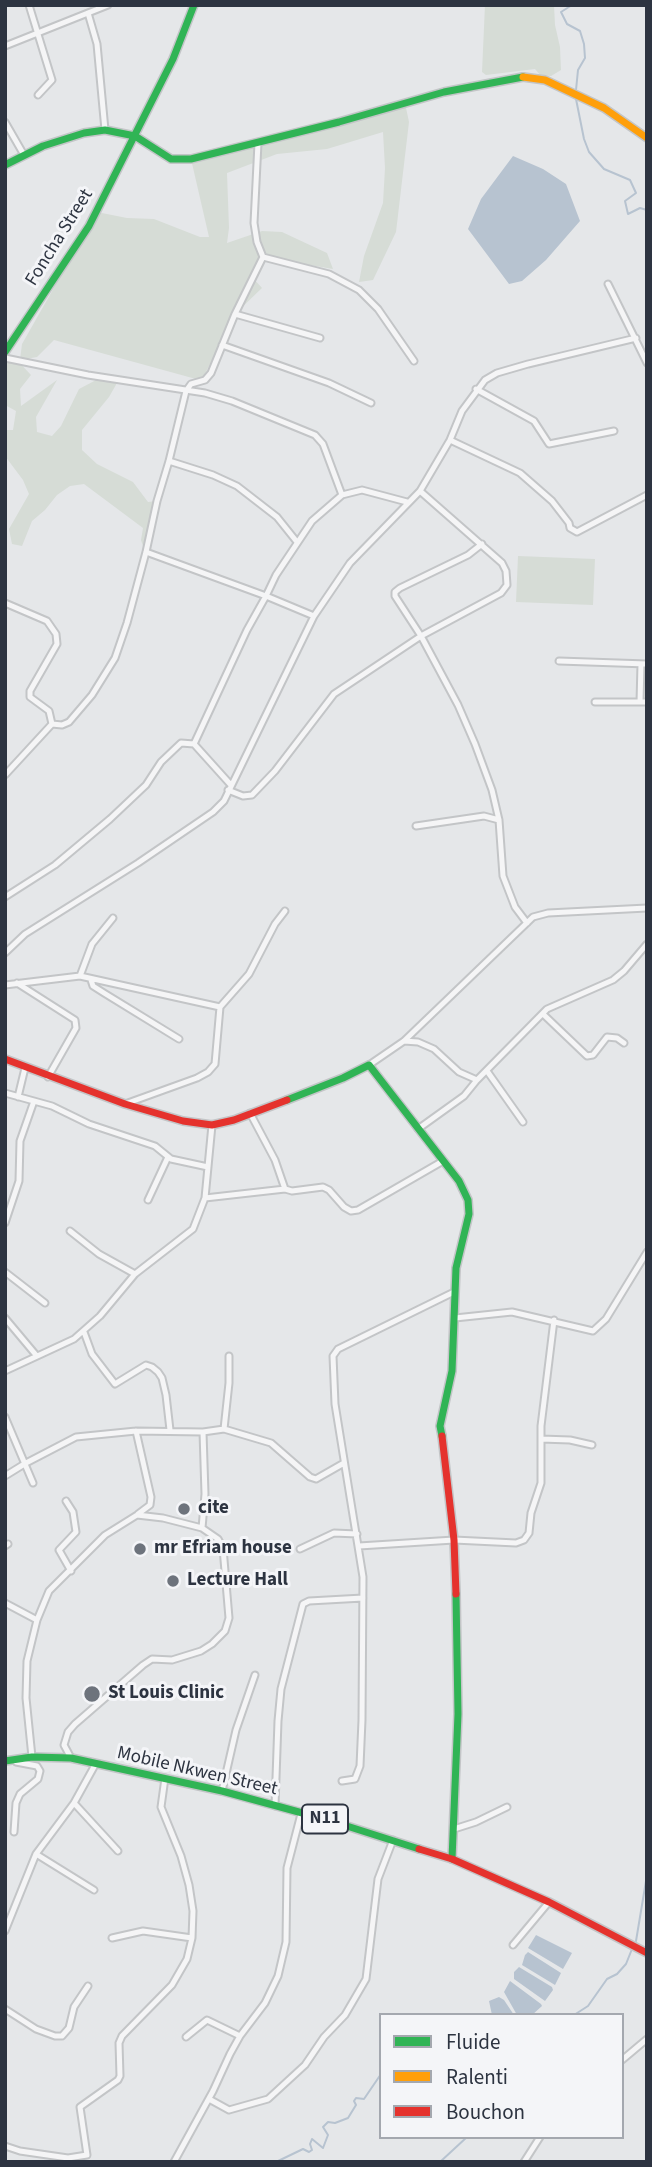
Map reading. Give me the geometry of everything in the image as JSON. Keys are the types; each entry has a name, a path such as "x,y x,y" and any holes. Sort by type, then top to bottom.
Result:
{"main road":[{"name":"Foncha Street","path":"5,352 89,226 173,59 194,5"},
{"path":"5,165 64,138 104,130 135,136 171,159 179,160 258,143 444,92 506,78 533,77 565,89 611,112 647,138"},
{"path":"5,1059 125,1104 183,1121 212,1125 343,1078 369,1065 459,1181 468,1203 469,1214 458,1251 452,1371 440,1426 453,1539 458,1714 452,1858"},
{"name":"Mobile Nkwen Street","path":"5,1761 32,1757 71,1758 222,1791 328,1820 452,1858 549,1902 643,1952"}],"street":[{"path":"29,5 52,80 38,95"},
{"path":"5,46 108,5"},
{"path":"88,13 97,44 104,130"},
{"path":"5,122 24,155"},
{"path":"52,724 62,725 69,722 92,695 115,659 146,552 186,391 191,384 205,380 211,373 235,314 263,257 254,223 258,143"},
{"path":"263,257 329,274 359,289 383,316 414,361"},
{"path":"608,284 647,363"},
{"path":"235,314 320,338"},
{"path":"5,954 25,934 52,915 138,863 213,812 224,801 314,616 350,563 420,491 450,440 462,411 485,380 497,373 636,338"},
{"path":"222,345 329,383 371,403"},
{"path":"5,358 88,375 205,393 232,401 315,435 323,444 342,495"},
{"path":"476,389 534,421 549,444 614,431"},
{"path":"450,440 520,473 552,501 570,528 577,532 647,495"},
{"path":"169,461 237,486 277,517 297,542"},
{"path":"194,744 247,630 297,542 312,521 342,495 362,490 408,502"},
{"path":"5,897 55,865 110,819 146,785 161,762 181,743 194,744 229,787 247,796 259,789 334,694 421,636 501,593 507,585 506,571 502,563 420,491"},
{"path":"482,544 468,555 395,592 395,596 421,636 458,705 475,744 492,790 499,820 503,876 515,907 527,923"},
{"path":"146,552 284,601 314,616"},
{"path":"5,603 47,621 56,634 57,644 30,691 30,697 49,711 52,724"},
{"path":"559,661 644,664 644,702 595,702"},
{"path":"5,775 52,724"},
{"path":"416,826 484,816 499,820"},
{"path":"369,1065 404,1041 533,917 548,913 647,908"},
{"path":"125,1104 197,1078 215,1064 220,1007 249,974 275,923 285,911"},
{"path":"80,976 92,944 113,918"},
{"path":"418,1129 464,1096 543,1014 553,1006 613,980 647,944"},
{"path":"5,985 80,976 220,1007"},
{"path":"91,979 93,986 179,1039"},
{"path":"17,983 75,1020 76,1028 48,1077"},
{"path":"543,1014 587,1056 593,1055 607,1037 617,1038 624,1043"},
{"path":"404,1041 418,1042 434,1049 458,1072 477,1080"},
{"path":"18,1097 25,1068"},
{"path":"487,1071 523,1122"},
{"path":"5,1093 52,1106 95,1126 155,1146 168,1157 208,1167"},
{"path":"5,1223 19,1181 20,1141 34,1101"},
{"path":"250,1113 275,1160 285,1189"},
{"path":"5,1371 36,1355 54,1350 84,1332 135,1274 193,1229 205,1198 212,1125"},
{"path":"148,1200 168,1157"},
{"path":"205,1198 323,1187 329,1189 344,1207 351,1211 358,1210 443,1161"},
{"path":"70,1231 99,1254 135,1274"},
{"path":"455,1318 506,1311 554,1320 587,1331 598,1328 647,1252"},
{"path":"5,1272 45,1303"},
{"path":"342,1781 355,1779 359,1766 363,1598 359,1546 335,1404 333,1356 338,1349 454,1292"},
{"path":"5,1318 36,1355"},
{"path":"359,1546 453,1539 516,1543 524,1540 529,1533 531,1513 541,1483 541,1439 554,1320"},
{"path":"84,1332 92,1354 115,1384 146,1366 158,1372 166,1395 170,1430"},
{"path":"224,1429 229,1356"},
{"path":"5,1417 33,1483"},
{"path":"5,1476 76,1437 136,1431 203,1432 224,1429 271,1444 310,1477 316,1479 344,1463"},
{"path":"32,1757 26,1670 37,1620 49,1591 105,1535 150,1505 152,1497 136,1431"},
{"path":"202,1528 205,1494 203,1432"},
{"path":"5,1440 14,1436"},
{"path":"541,1439 569,1440 592,1445"},
{"path":"66,1501 73,1512 76,1532 59,1550 71,1571"},
{"path":"71,1758 64,1745 68,1732 84,1715 152,1659 172,1660 201,1651 212,1644 225,1631 229,1618 223,1548 218,1539 202,1528 163,1518 137,1515"},
{"path":"300,1549 334,1533 357,1534"},
{"path":"275,1806 281,1689 303,1604 309,1601 363,1598"},
{"path":"5,1603 37,1620"},
{"path":"222,1791 236,1730 255,1675"},
{"path":"5,1761 37,1766 40,1771 38,1779 20,1794 16,1803 14,1832"},
{"path":"5,1931 36,1854 74,1803 95,1765"},
{"path":"5,2146 20,2151 68,2158 88,2158 80,2106 118,2080 119,2043 122,2036 172,1985 187,1959 192,1938 193,1911 181,1856 161,1807 165,1779"},
{"path":"74,1803 118,1851"},
{"path":"454,1829 508,1807"},
{"path":"174,2162 240,2036 273,1989 286,1942 287,1868 301,1814"},
{"path":"209,2099 229,2110 268,2099 305,2065 324,2037 345,2015 366,1979 378,1879 393,1840"},
{"path":"36,1854 94,1890"},
{"path":"513,1945 549,1902"},
{"path":"112,1938 143,1931 192,1938"},
{"path":"5,2009 36,2029 62,2036 68,2028 74,2007 88,1986"},
{"path":"186,2037 207,2021 240,2036"},
{"path":"624,2058 647,2039"},
{"path":"524,2162 539,2139"}],"shaded area":[{"path":"485,5 554,5 561,70 551,76 540,75 535,69 486,75 482,72"},
{"path":"405,103 409,122 396,232 373,280 359,282 364,256 383,203 383,132 327,149 277,154 227,173 227,243 262,231 282,232 327,253 333,269 263,257 253,278 262,288 235,314 204,376 196,379 54,340 37,357 20,360 22,344 97,212 127,218 154,219 200,237 209,237 191,159"},
{"path":"5,358 16,359 31,375 20,389 21,406 57,380 36,417 37,432 52,436 61,426 79,389 100,378 117,383 82,430 82,450 97,464 133,482 148,502 157,501 144,549 141,540 143,528 84,484 70,486 57,495 32,521 22,546 12,544 9,529 29,494 23,480 5,456 5,430 13,430 16,411 5,405"},
{"path":"518,556 595,559 593,605 516,602"}],"water":[{"path":"513,156 543,169 566,184 580,221 546,260 522,281 509,284 468,229 481,199"},
{"path":"536,1935 572,1953 563,1969 528,1948"},
{"path":"528,1952 561,1973 555,1985 522,1965"},
{"path":"519,1967 552,1987 553,1990 545,2001 514,1979 514,1972"},
{"path":"510,1981 542,2006 534,2013 516,2013 504,1992"},
{"path":"499,1997 513,2013 492,2013 489,2001"}],"waterway":[{"path":"572,5 561,12 567,24 580,31 584,44 585,58 578,70 576,90"},
{"path":"576,99 589,152 604,169 630,180 636,193 625,201 628,214 640,208 647,210"},
{"path":"636,1941 647,1875"},
{"path":"577,2013 588,2006 607,1979 617,1974 626,1964 632,1949"},
{"path":"276,2162 303,2149 309,2152 312,2150 312,2139 323,2148 328,2135 323,2127 328,2122 335,2123 348,2118 356,2105 356,2098 364,2099 379,2077"},
{"path":"440,2162 465,2139"}],"traffic: fast":[{"path":"5,352 89,226 173,59 194,5"},
{"path":"5,165 43,146 84,133 105,130 135,136 171,159 191,159 339,122 444,92 523,77"},
{"path":"287,1100 369,1065 459,1181 468,1200 469,1214 456,1268 452,1371 440,1426 442,1436"},
{"path":"452,1859 458,1714 456,1594"},
{"path":"5,1761 32,1757 71,1758 222,1791 328,1820 419,1849"}],"traffic: slow":[{"path":"523,77 545,80 604,108 647,138"}],"traffic: jam":[{"path":"5,1059 125,1104 183,1121 212,1125 234,1120 287,1100"},
{"path":"442,1436 454,1540 456,1594"},
{"path":"419,1849 452,1859 549,1902 647,1953"}],"place":[{"name":"cite","path":"184,1509"},
{"name":"mr Efriam house","path":"140,1549"},
{"name":"Lecture Hall","path":"173,1581"},
{"name":"St Louis Clinic","path":"92,1694"}]}
